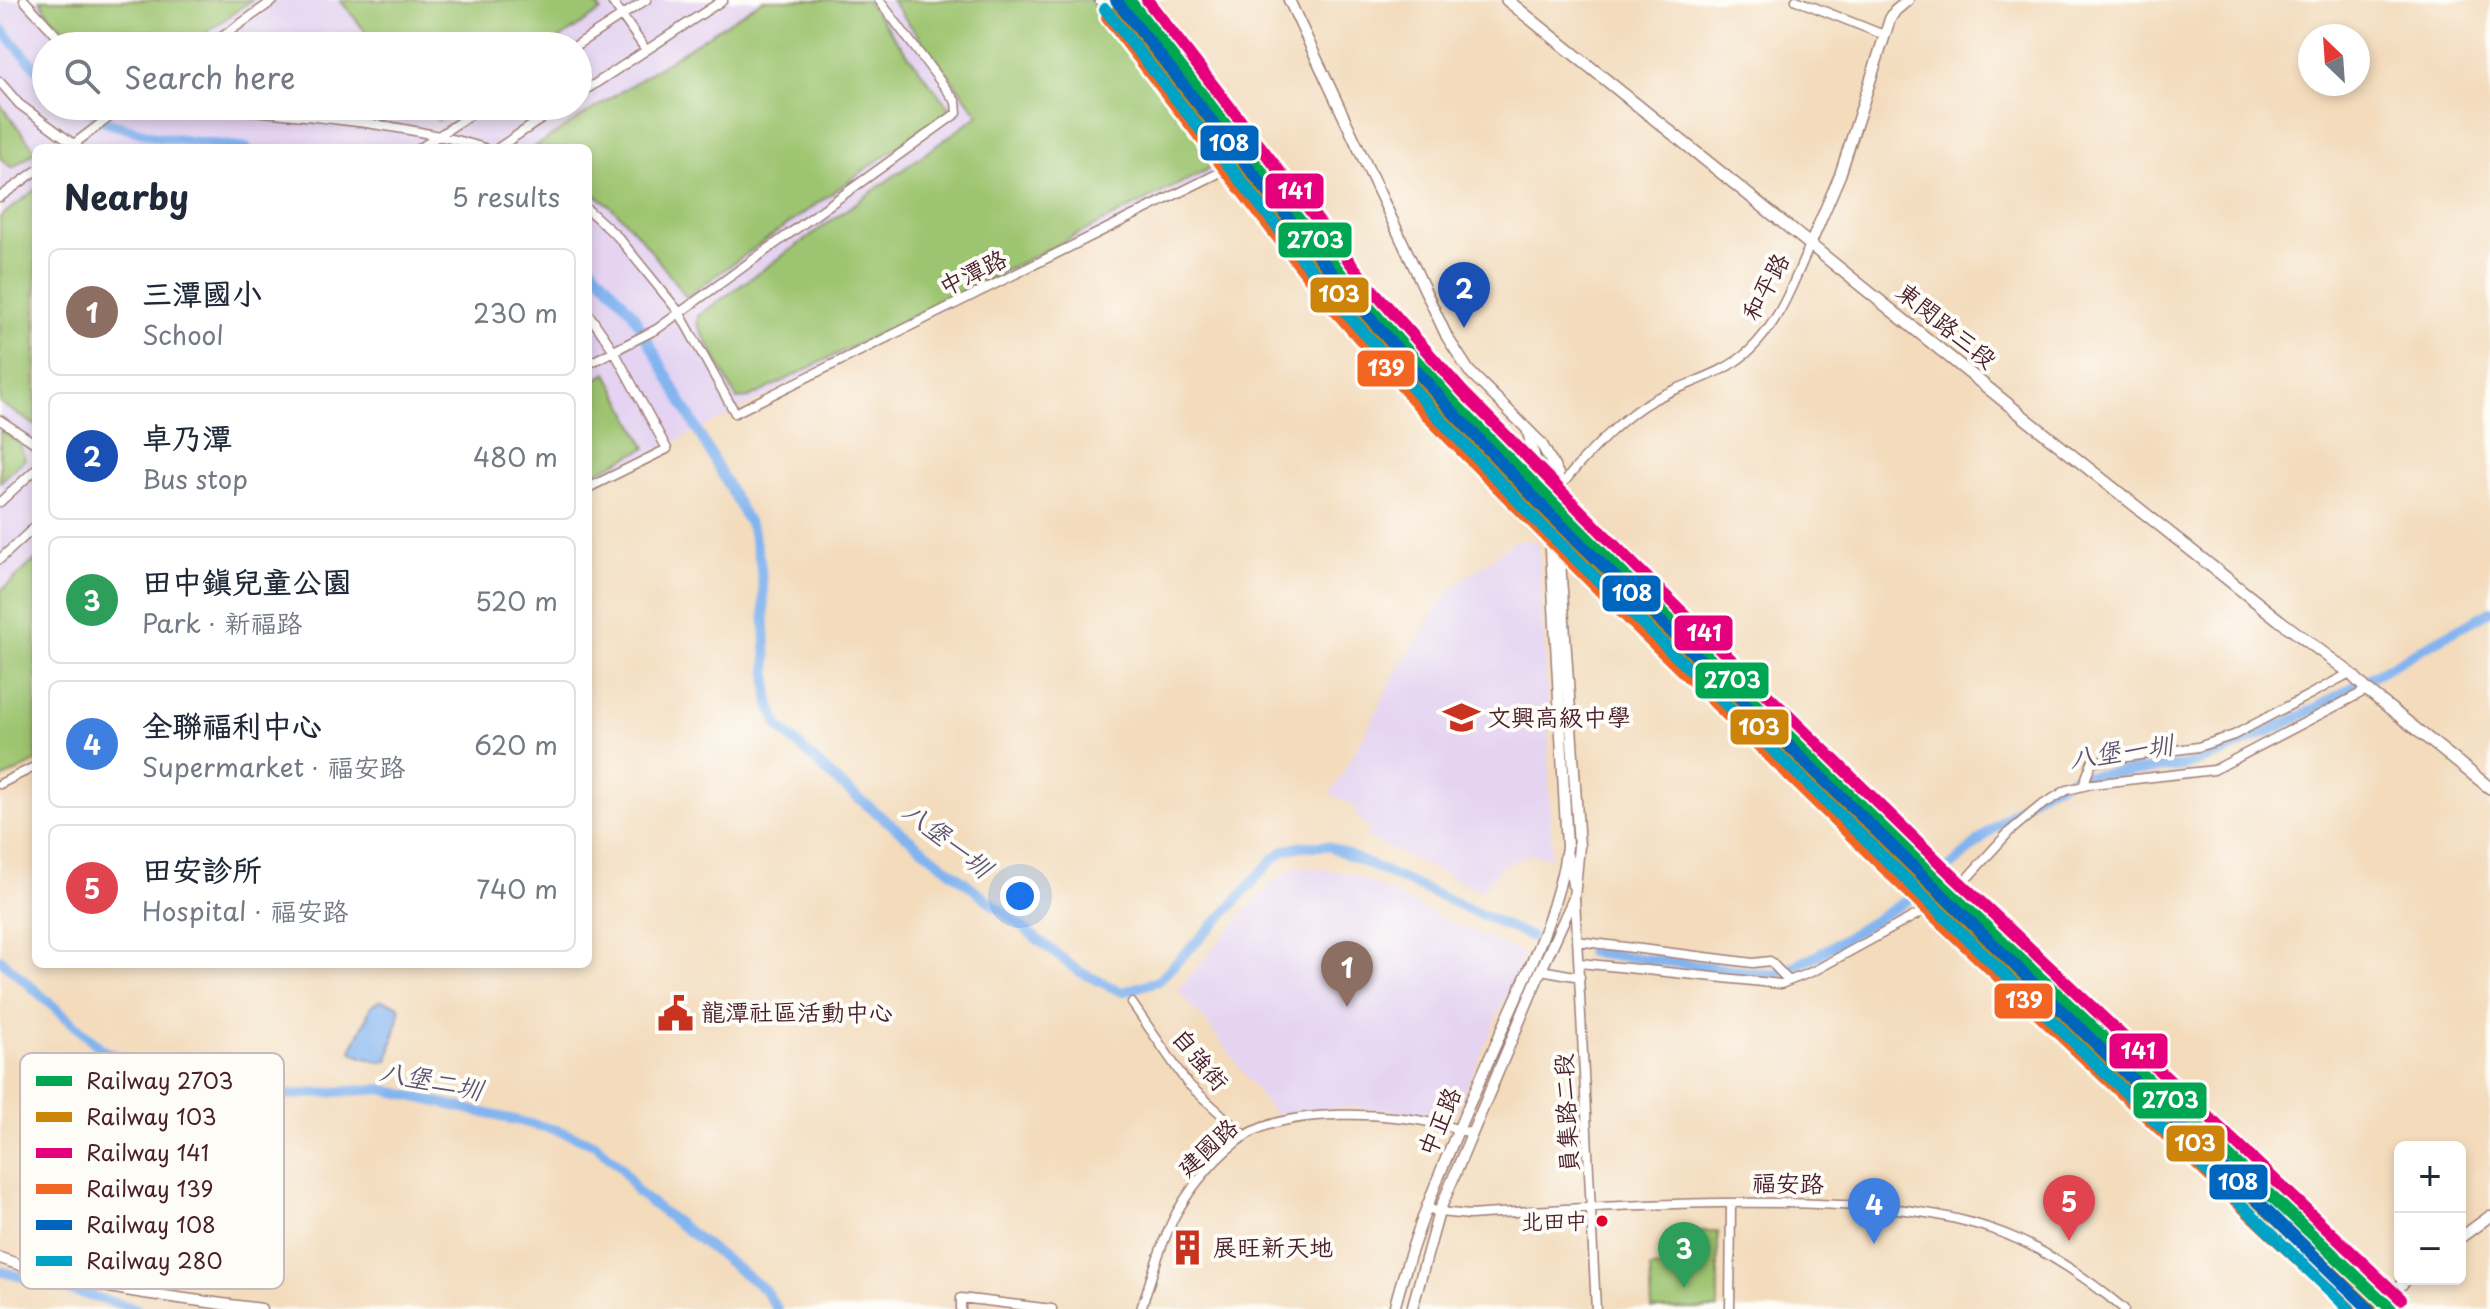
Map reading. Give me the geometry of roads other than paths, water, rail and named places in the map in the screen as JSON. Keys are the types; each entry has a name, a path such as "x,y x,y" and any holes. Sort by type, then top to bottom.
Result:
{"main road":[{"name":"東閔路三段","path":"1507,0 2490,788"}],"street":[{"path":"24,0 53,32"},
{"path":"229,32 274,0"},
{"path":"611,0 646,50"},
{"path":"592,35 646,0"},
{"path":"592,86 723,0"},
{"path":"592,362 657,329 957,113 956,102 879,0"},
{"name":"中潭路","path":"679,312 735,413 1229,168 1099,0"},
{"path":"1289,0 1447,337 1469,371 1541,443 1558,474 1557,516 1579,846 1574,898"},
{"path":"1796,0 1884,35"},
{"name":"和平路","path":"1549,509 1558,488 1619,425 1650,401 1724,370 1748,352 1773,325 1840,175 1884,35 1895,11 1908,0"},
{"path":"0,82 32,114"},
{"path":"39,120 69,144"},
{"path":"77,144 107,120"},
{"path":"320,120 439,134 471,144"},
{"path":"425,144 462,120"},
{"path":"504,144 540,120"},
{"path":"0,197 32,174"},
{"path":"592,214 618,237 679,312"},
{"path":"592,319 614,351 667,449 592,486"},
{"path":"0,420 32,441"},
{"path":"1528,430 1549,509 1567,847 1577,941 1753,963 1770,961 1788,980"},
{"path":"0,502 32,473"},
{"path":"0,559 32,530"},
{"path":"2083,786 2092,762 2198,747 2234,735 2350,673"},
{"path":"1969,876 2009,832 2039,807 2067,790 2214,770 2363,686"},
{"path":"0,784 32,768"},
{"name":"中正路","path":"1394,1309 1427,1208 1545,929 1562,882 1567,847"},
{"name":"中正路","path":"1412,1309 1439,1212 1574,898"},
{"path":"1580,963 1781,984 1814,971 1918,914"},
{"name":"員集路二段","path":"1577,941 1596,1309"},
{"path":"1541,970 1580,977"},
{"name":"自強街","path":"1132,1003 1187,1083 1245,1136"},
{"name":"建國路","path":"1141,1309 1163,1243 1183,1202 1211,1166 1245,1136 1270,1124 1346,1115 1442,1125 1471,1133"},
{"path":"1730,1309 1731,1203"},
{"name":"福安路","path":"1427,1208 1470,1215 1731,1203 1886,1207 1964,1222 2016,1239 2050,1256 2124,1309"},
{"path":"2466,1234 2490,1216"},
{"path":"0,1258 20,1266"},
{"path":"2378,1309 2401,1285"},
{"path":"109,1289 261,1309"},
{"path":"961,1309 961,1298 1052,1309"}],"water":[{"path":"380,1000 398,1005 400,1010 388,1061 384,1062 368,1059 351,1050 370,1007"}],"waterway":[{"name":"八堡一圳","path":"0,28 32,63"},
{"name":"八堡一圳","path":"103,120 157,137 214,144"},
{"name":"八堡一圳","path":"592,267 632,312 752,529 763,588 769,702 779,727 840,784 1078,971 1122,992 1158,981 1275,857 1286,850 1303,846 1328,846 1531,937"},
{"name":"八堡一圳","path":"1590,952 1773,975 1816,956 1924,890 2004,819 2045,789 2076,777 2184,766 2224,752 2299,717 2490,611"},
{"name":"八堡二圳","path":"0,959 109,1053"},
{"name":"八堡二圳","path":"284,1095 381,1089 557,1130 595,1144 621,1167 638,1193 764,1289 777,1309"},
{"path":"0,1271 20,1277"},
{"path":"65,1289 137,1309"}],"tunnel":[{"path":"1918,914 1945,897 1969,876"}],"rail line":[{"name":"108","path":"1116,0 1347,292 1450,409 1549,513 2369,1309"},
{"name":"2703","path":"1129,0 1352,288 1453,402 1627,578 1940,883 2391,1309"},
{"name":"141","path":"1147,0 1363,279 1463,392 1637,568 1950,873 2401,1299"},
{"name":"280","path":"1105,9 1336,301 1439,418 1539,523 2349,1309"},
{"name":"103","path":"1118,9 1341,297 1443,412 1617,588 1930,893 2371,1309"},
{"name":"139","path":"1107,17 1330,305 1433,422 1607,598 1920,903 2350,1309"}],"place":[{"name":"卓乃潭","path":"1464,328"},
{"name":"文興高級中學","path":"1461,718"},
{"name":"三潭國小","path":"1347,1007"},
{"name":"龍潭社區活動中心","path":"675,1013"},
{"name":"北田中","path":"1602,1221"},
{"name":"田安診所","path":"2069,1241"},
{"name":"全聯福利中心","path":"1874,1244"},
{"name":"展旺新天地","path":"1187,1248"},
{"name":"田中鎮兒童公園","path":"1684,1288"}]}
